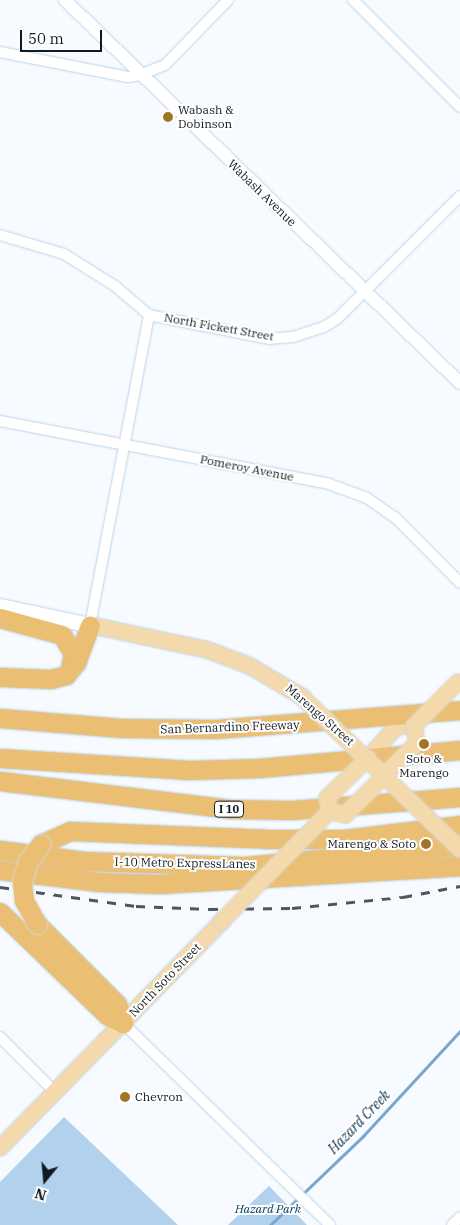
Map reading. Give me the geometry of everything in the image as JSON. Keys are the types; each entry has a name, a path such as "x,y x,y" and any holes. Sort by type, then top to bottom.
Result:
{"highway":[{"path":"0,618 62,635 73,653 72,664 66,675"},
{"path":"0,677 51,680 66,675 76,663 90,625"},
{"name":"San Bernardino Freeway","path":"0,718 122,728 215,729 460,710"},
{"path":"0,758 190,770 277,767 460,750"},
{"name":"I 10","path":"0,782 230,809 292,810 460,797"},
{"path":"123,1022 117,1004 37,924 24,902 22,882 28,860 41,844 70,831 266,839 344,839 460,824"},
{"name":"I-10 Metro ExpressLanes","path":"0,850 86,861 244,866 460,848"},
{"name":"I-10 Metro ExpressLanes","path":"0,870 99,882 160,884 460,866"},
{"path":"0,912 107,1016 123,1022"}],"main road":[{"name":"Marengo Street","path":"0,606 208,650 250,666 302,696 460,848"},
{"path":"414,726 417,743 345,815 330,811 327,798 368,758 397,726 414,726 459,681"},
{"name":"North Soto Street","path":"0,1148 330,811"}],"street":[{"name":"Wabash Avenue","path":"65,0 140,75 460,383"},
{"path":"0,52 128,77 140,75 165,66 228,0"},
{"path":"353,0 460,107"},
{"name":"North Fickett Street","path":"90,625 127,444 149,315 269,338 293,337 324,327 364,291 460,196"},
{"path":"0,235 64,254 115,286 149,315"},
{"name":"Pomeroy Avenue","path":"0,421 329,484 367,498 396,518 460,583"},
{"path":"123,1022 327,1222"},
{"path":"0,1037 54,1091"},
{"path":"452,1225 460,1217"}],"green space":[{"path":"64,1117 178,1225 0,1225 0,1182"},
{"name":"Hazard Park","path":"269,1186 307,1225 228,1225"}],"waterway":[{"name":"Hazard Creek","path":"270,1225 363,1136 460,1031"}],"railway":[{"path":"0,887 136,906 209,909 292,908 403,897 460,886"}],"place":[{"name":"Wabash & Dobinson","path":"168,117"},
{"name":"Soto & Marengo","path":"424,744"},
{"name":"Marengo & Soto","path":"426,844"},
{"name":"Chevron","path":"125,1097"}]}
